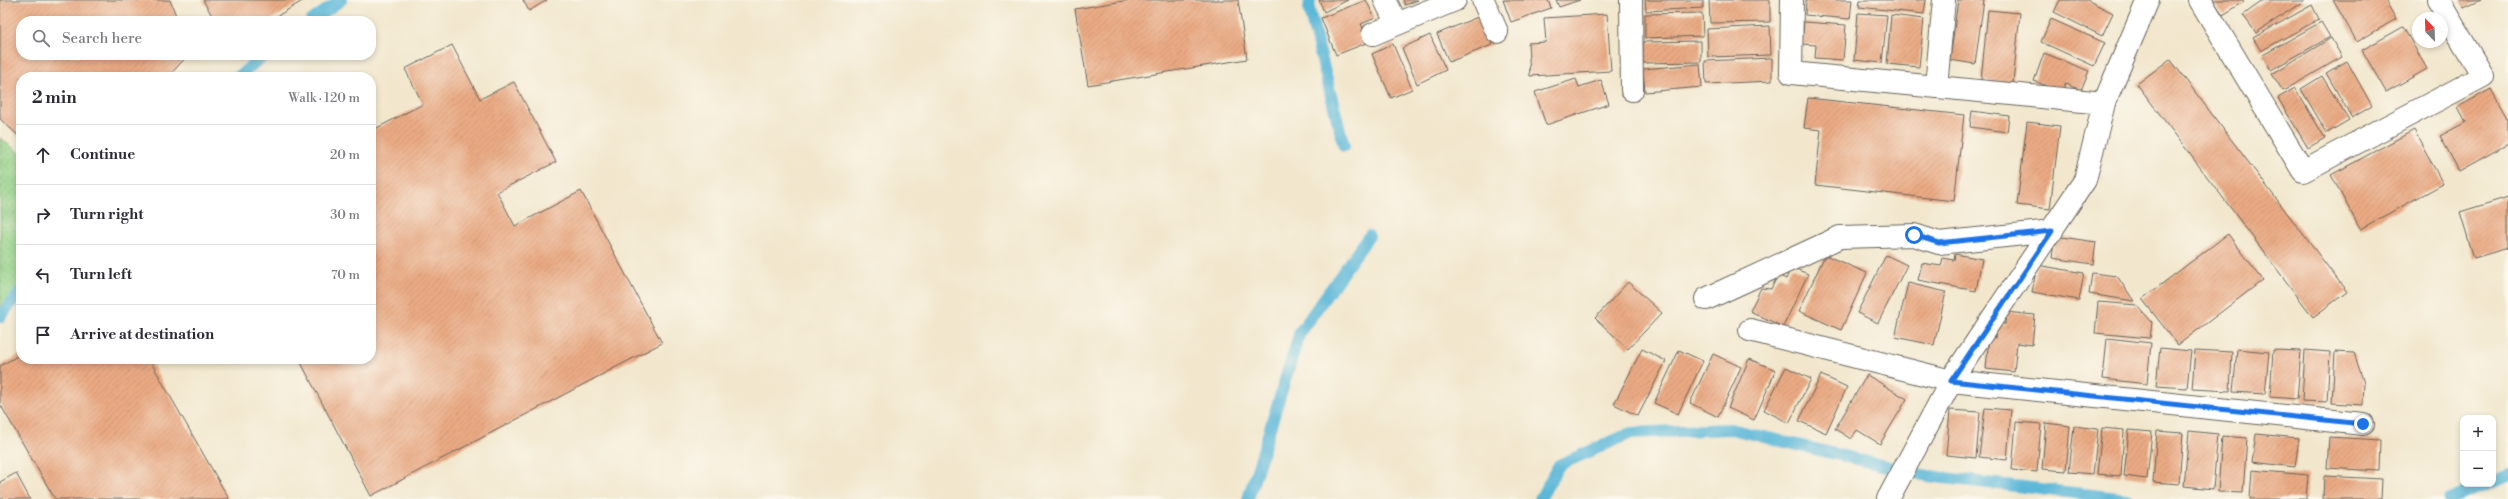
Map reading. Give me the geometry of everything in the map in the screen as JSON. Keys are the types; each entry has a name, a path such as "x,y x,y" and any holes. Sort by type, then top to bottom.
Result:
{"street":[{"path":"1386,0 1397,24"},
{"path":"1374,34 1455,0"},
{"path":"1483,0 1497,32"},
{"path":"1631,0 1632,90"},
{"path":"1792,0 1791,74 2104,103"},
{"path":"1936,87 1944,0"},
{"path":"1889,498 1951,381 2085,180 2104,103 2148,0"},
{"path":"2200,0 2303,171 2483,76 2438,0"},
{"path":"1706,300 1840,237 1914,235 1939,243 2052,231"},
{"path":"1750,330 1951,381 2363,424"}],"green space":[{"path":"0,138 16,150 16,289 0,308"}],"building":[{"path":"0,0 170,0 176,16 16,16 16,60 183,60 173,72 16,72 16,133 0,119"},
{"path":"203,0 304,0 277,16 212,16"},
{"path":"523,0 547,0 529,11"},
{"path":"1129,0 1238,0 1247,59 1088,85 1075,9"},
{"path":"1319,0 1348,0 1324,12"},
{"path":"1366,0 1375,18 1361,24 1369,42 1336,55 1321,18"},
{"path":"1403,0 1418,0 1405,5"},
{"path":"1503,0 1548,0 1551,8 1511,22"},
{"path":"1556,0 1580,0 1559,7"},
{"path":"1645,0 1703,0 1703,8 1646,11"},
{"path":"1709,0 1770,0 1770,22 1710,23"},
{"path":"1806,0 1852,0 1850,19 1805,15"},
{"path":"1860,0 1926,0 1924,14 1859,7"},
{"path":"1958,0 1984,0 1975,64 1950,60"},
{"path":"2060,0 2087,0 2113,13 2102,36 2054,12"},
{"path":"2213,0 2243,0 2244,2 2223,15"},
{"path":"2264,0 2305,0 2256,33 2243,15"},
{"path":"2333,0 2385,0 2396,19 2357,42"},
{"path":"2460,0 2481,0 2464,8"},
{"path":"2312,5 2319,19 2261,51 2253,38"},
{"path":"1988,10 2020,13 2013,83 1981,80"},
{"path":"1702,13 1703,36 1645,38 1645,14"},
{"path":"1858,13 1887,15 1882,63 1854,60"},
{"path":"1607,14 1611,71 1530,76 1528,43 1546,42 1544,18"},
{"path":"1891,15 1924,19 1919,67 1887,64"},
{"path":"1480,16 1492,45 1449,62 1437,34"},
{"path":"2051,19 2105,43 2094,66 2041,42"},
{"path":"1804,22 1846,25 1843,60 1815,58 1816,45 1802,44"},
{"path":"2321,22 2330,37 2271,70 2263,55"},
{"path":"1770,26 1771,55 1708,57 1707,29"},
{"path":"2403,27 2412,43 2412,48 2415,48 2427,69 2386,92 2362,50"},
{"path":"1430,35 1446,70 1417,84 1402,48"},
{"path":"2331,38 2342,57 2283,91 2272,74"},
{"path":"1701,41 1701,62 1643,63 1643,42"},
{"path":"1393,44 1412,89 1391,98 1372,54"},
{"path":"452,45 480,99 514,82 556,162 497,192 515,226 581,191 662,343 371,496 302,364 376,364 376,128 423,104 405,69"},
{"path":"2044,53 2089,71 2081,90 2065,84 2062,92 2034,81"},
{"path":"1772,58 1772,81 1706,84 1705,61"},
{"path":"2170,59 2347,292 2313,317 2137,84"},
{"path":"2347,61 2372,106 2352,118 2326,73"},
{"path":"1700,64 1702,87 1645,92 1643,69"},
{"path":"2322,76 2349,120 2327,133 2301,89"},
{"path":"1576,79 1579,87 1601,80 1609,104 1546,125 1535,92"},
{"path":"2295,88 2325,138 2308,148 2278,98"},
{"path":"2491,89 2508,120 2508,144 2459,171 2440,136 2466,122 2458,107"},
{"path":"1808,98 1964,115 1954,201 1815,185 1821,130 1804,128"},
{"path":"1972,111 2009,116 2007,132 1970,127"},
{"path":"2027,122 2060,126 2050,209 2017,205"},
{"path":"2414,130 2443,184 2360,229 2331,175"},
{"path":"2508,197 2508,248 2474,258 2460,212"},
{"path":"2228,234 2263,280 2178,345 2142,299"},
{"path":"2055,236 2096,242 2093,264 2052,258"},
{"path":"1955,254 1982,259 1976,291 1918,280 1922,263 1941,266 1943,258 1954,260"},
{"path":"1825,255 1867,273 1841,330 1799,311"},
{"path":"1886,255 1907,265 1878,323 1857,313"},
{"path":"2037,265 2084,273 2079,300 2032,292"},
{"path":"1791,267 1808,274 1783,327 1750,311 1761,288 1771,289 1778,275 1786,279"},
{"path":"2092,273 2117,276 2134,301 2089,294"},
{"path":"1628,282 1662,313 1628,349 1595,318"},
{"path":"1908,283 1946,292 1934,345 1895,337"},
{"path":"2098,302 2137,305 2152,322 2150,338 2095,333"},
{"path":"2006,312 2035,315 2032,345 2017,343 2014,372 1986,369 1989,337 1995,338 1997,324 2005,324"},
{"path":"2107,338 2151,343 2147,384 2103,379"},
{"path":"2160,348 2191,351 2187,388 2156,386"},
{"path":"1642,349 1666,361 1638,416 1614,404"},
{"path":"2237,349 2269,352 2265,394 2233,392"},
{"path":"1679,350 1703,361 1678,414 1654,403"},
{"path":"2195,350 2232,352 2230,391 2192,389"},
{"path":"2273,350 2301,351 2297,399 2270,397"},
{"path":"2305,350 2330,352 2327,402 2302,401"},
{"path":"2335,352 2354,353 2364,383 2363,405 2332,403"},
{"path":"1713,354 1741,367 1718,417 1690,403"},
{"path":"16,357 16,364 152,364 229,499 55,499 0,404 0,366"},
{"path":"1749,359 1776,370 1754,420 1728,408"},
{"path":"1786,367 1811,379 1789,423 1764,410"},
{"path":"1821,375 1847,387 1826,433 1799,421"},
{"path":"1867,375 1907,399 1880,444 1857,430 1851,439 1835,429"},
{"path":"1985,408 2011,410 2007,460 1979,457"},
{"path":"1950,410 1980,412 1976,458 1946,455"},
{"path":"2016,422 2041,424 2037,472 2012,470"},
{"path":"2046,423 2070,426 2066,471 2042,469"},
{"path":"2074,426 2098,429 2093,474 2069,472"},
{"path":"2102,428 2124,430 2121,476 2097,474"},
{"path":"2129,430 2152,432 2147,479 2124,476"},
{"path":"2157,431 2183,433 2179,484 2153,482"},
{"path":"2189,431 2218,434 2213,489 2184,486"},
{"path":"2256,434 2299,438 2295,467 2252,462"},
{"path":"2222,436 2247,438 2243,493 2218,492"},
{"path":"2329,437 2380,440 2379,471 2327,468"},
{"path":"2252,470 2308,475 2306,499 2250,499"},
{"path":"16,473 30,499 0,499 0,482"},
{"path":"2324,476 2382,479 2381,499 2323,499"}],"waterway":[{"path":"318,16 341,0"},
{"path":"1310,0 1309,10 1344,146"},
{"path":"244,72 258,60"},
{"path":"1248,499 1300,332 1369,236"},
{"path":"0,317 16,297"},
{"path":"1540,499 1559,465 1631,433 1731,429 1927,476 2127,499"},
{"path":"2496,481 2508,476"},
{"path":"2450,499 2481,487"}],"route":[{"path":"1914,235 1939,243 2052,231 1951,381 2363,424"}]}
